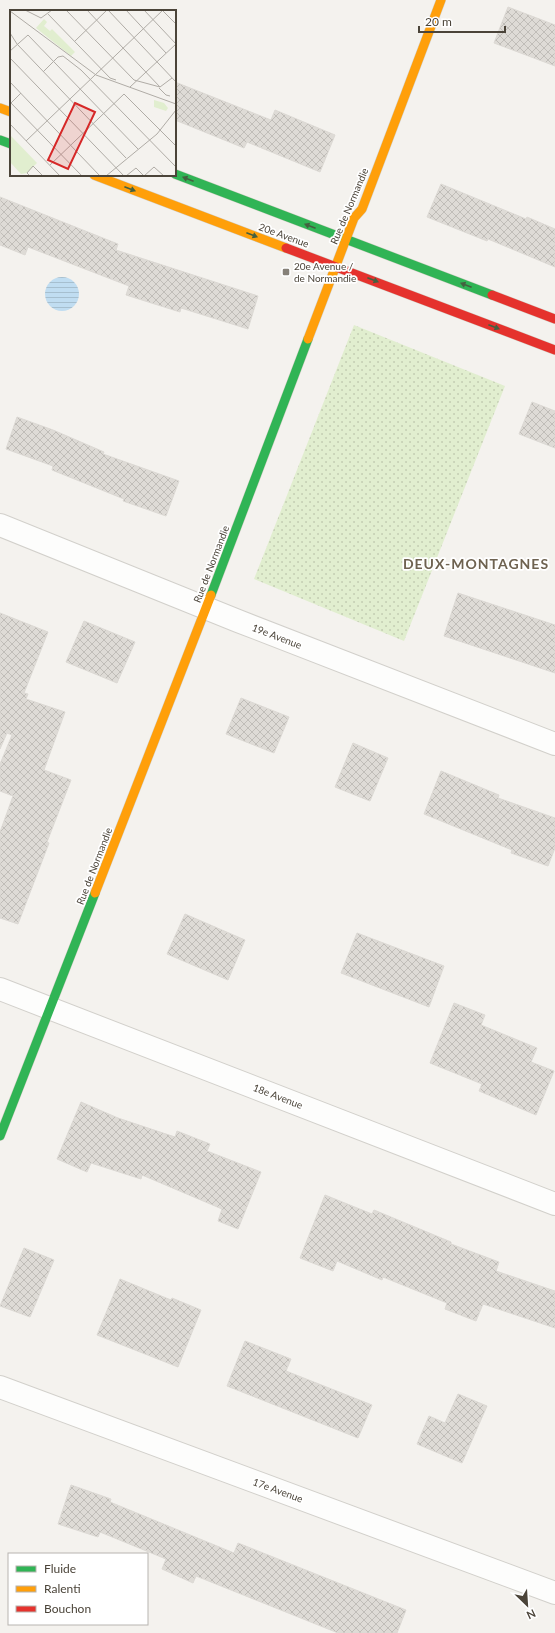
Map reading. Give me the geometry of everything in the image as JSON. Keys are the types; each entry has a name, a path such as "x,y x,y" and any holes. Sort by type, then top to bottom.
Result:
{"street":[{"name":"Rue de Normandie","path":"0,1136 206,609 354,218 362,209 441,0"},
{"path":"0,108 10,112"},
{"path":"0,140 10,144"},
{"name":"20e Avenue","path":"176,174 555,319"},
{"name":"20e Avenue","path":"97,176 555,350"},
{"name":"19e Avenue","path":"0,525 206,609 555,744"},
{"name":"18e Avenue","path":"0,989 555,1204"},
{"name":"17e Avenue","path":"0,1387 555,1593"}],"green space":[{"path":"354,325 505,386 404,641 254,579"}],"water":[{"path":"59,277 65,277 69,278 76,284 79,294 78,301 72,308 65,311 59,311 55,310 48,304 45,297 45,291 46,287 52,280"}],"building":[{"path":"508,7 555,25 555,66 494,43"},
{"path":"176,82 271,120 275,110 335,135 320,172 247,142 244,148 176,120"},
{"path":"441,184 526,219 527,217 555,229 555,267 488,239 487,241 427,217"},
{"path":"0,197 118,244 116,250 258,296 248,329 181,308 180,312 126,295 129,286 28,247 25,255 0,245"},
{"path":"532,402 555,411 555,448 519,434"},
{"path":"17,417 53,430 104,452 103,454 179,481 166,516 123,501 124,499 52,470 53,466 6,449"},
{"path":"458,593 555,625 555,673 444,636"},
{"path":"0,613 48,632 24,693 28,694 26,699 65,712 44,770 71,780 18,924 0,918 0,832 13,796 0,791 0,764 12,735 7,733 0,749"},
{"path":"84,621 135,642 117,683 66,662"},
{"path":"241,698 289,717 274,753 226,734"},
{"path":"353,743 388,758 370,801 335,787"},
{"path":"441,771 499,795 498,798 555,818 555,848 548,866 511,853 512,850 424,814"},
{"path":"185,914 245,940 228,980 167,954"},
{"path":"357,933 444,966 429,1007 341,973"},
{"path":"454,1003 485,1015 481,1025 537,1048 531,1062 554,1071 536,1115 479,1091 482,1084 430,1063"},
{"path":"81,1102 118,1118 175,1137 177,1131 210,1144 207,1151 261,1172 238,1229 218,1221 222,1209 142,1175 141,1179 91,1163 87,1172 57,1159"},
{"path":"325,1195 372,1214 374,1210 451,1242 451,1244 499,1262 496,1271 555,1291 555,1328 483,1304 476,1321 445,1309 447,1303 383,1277 382,1280 337,1261 333,1271 300,1258"},
{"path":"24,1248 54,1260 30,1317 0,1306"},
{"path":"120,1279 171,1300 172,1298 201,1310 178,1367 97,1335"},
{"path":"245,1341 291,1359 286,1371 372,1405 358,1438 227,1386"},
{"path":"458,1394 487,1406 462,1463 417,1444 429,1416 445,1423"},
{"path":"71,1485 111,1499 110,1502 234,1553 238,1543 406,1610 397,1633 338,1633 196,1576 193,1583 162,1569 166,1559 100,1532 98,1537 58,1524"}],"traffic: fast":[{"path":"0,140 10,144"},
{"path":"176,174 492,295"},
{"path":"211,595 308,339"},
{"path":"0,1136 95,893"}],"traffic: slow":[{"path":"308,339 354,218 362,209 441,0"},
{"path":"0,108 10,112"},
{"path":"97,176 286,248"},
{"path":"95,893 211,595"}],"traffic: jam":[{"path":"286,248 555,350"},
{"path":"492,295 555,319"}],"place":[{"name":"20e Avenue / de Normandie","path":"286,272"}],"district":[{"name":"DEUX-MONTAGNES","path":"476,563"}]}
